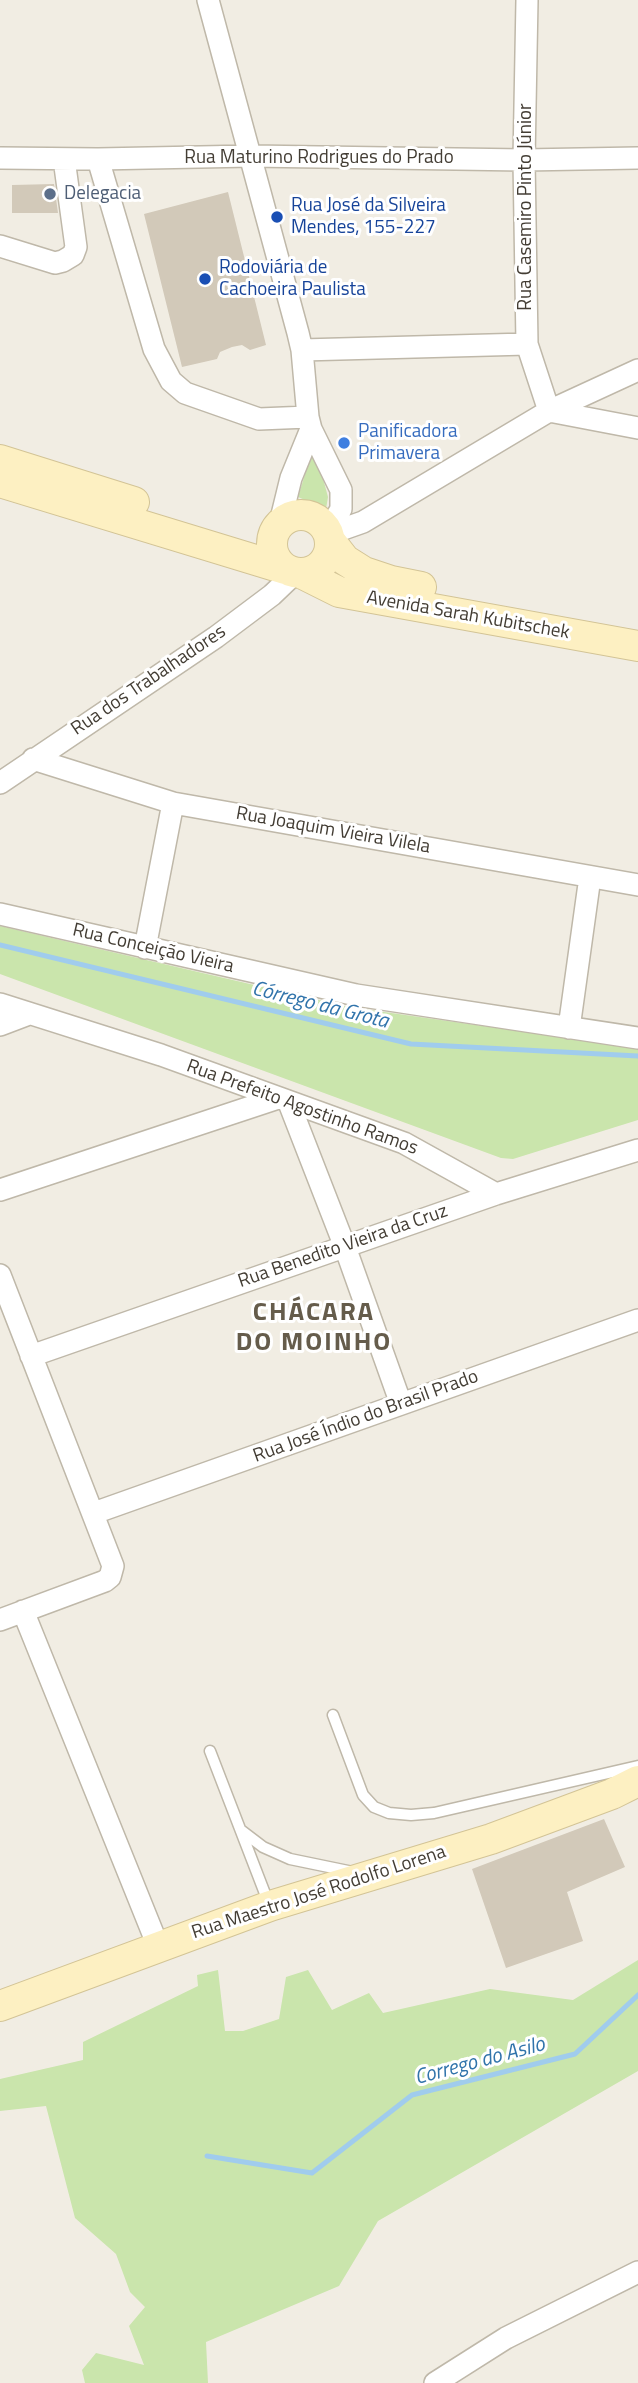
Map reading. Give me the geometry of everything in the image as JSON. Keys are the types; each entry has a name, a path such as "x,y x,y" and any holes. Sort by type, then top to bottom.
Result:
{"main road":[{"name":"Avenida Sarah Kubitschek","path":"0,460 161,522"},
{"name":"Avenida Sarah Kubitschek","path":"0,482 287,556 339,592 638,646"},
{"path":"304,514 316,518 329,535 329,554 323,564 314,571 287,556 291,516 304,514"},
{"name":"Avenida Sarah Kubitschek","path":"329,535 345,560 355,568 391,581 638,626"},
{"name":"Rua Maestro José Rodolfo Lorena","path":"0,2006 270,1906 491,1839 638,1781"}],"street":[{"path":"208,0 302,350 309,423 341,490 341,509 329,535"},
{"name":"Rua Casemiro Pinto Júnior","path":"527,0 524,160 527,344 549,411"},
{"name":"Rua Maturino Rodrigues do Prado","path":"0,158 638,158"},
{"path":"0,246 55,262 73,255 76,247 64,159"},
{"path":"99,159 154,349 171,382 185,393 259,419 309,423"},
{"path":"302,350 527,344"},
{"path":"329,535 363,522 549,411 638,370"},
{"path":"549,411 638,428"},
{"path":"287,556 291,478 309,423"},
{"name":"Rua dos Trabalhadores","path":"0,783 272,595 287,556"},
{"name":"Rua Joaquim Vieira Vilela","path":"33,760 173,803 638,885"},
{"path":"145,948 173,803"},
{"path":"569,1028 590,877"},
{"name":"Rua Conceição Vieira","path":"0,914 356,995 638,1038"},
{"name":"Rua Prefeito Agostinho Ramos","path":"0,1004 161,1055 404,1143 496,1194"},
{"path":"0,1025 29,1014"},
{"path":"0,1190 283,1101 345,1247 401,1404"},
{"path":"496,1194 638,1150"},
{"name":"Rua Benedito Vieira da Cruz","path":"31,1356 496,1194"},
{"path":"0,1275 113,1566 110,1577 99,1583 0,1620"},
{"name":"Rua José Índio do Brasil Prado","path":"94,1513 638,1320"},
{"path":"23,1611 159,1946"},
{"path":"435,2383 506,2338 638,2272"}],"lane":[{"path":"333,1715 363,1795 374,1807 389,1813 434,1813 638,1766"},
{"path":"209,1751 270,1906"},
{"path":"240,1830 263,1847 290,1859 369,1876"}],"green space":[{"path":"314,445 328,497 326,509 298,497"},
{"path":"0,926 349,1007 638,1048 638,1120 513,1159 501,1158 0,974"},
{"path":"638,1960 638,2071 378,2221 339,2286 206,2342 208,2383 85,2383 82,2370 96,2353 144,2365 129,2326 145,2307 130,2292 116,2254 75,2218 46,2106 0,2111 0,2079 83,2060 83,2042 198,1986 197,1975 218,1970 225,2031 243,2031 279,2019 286,1977 308,1970 332,2010 369,1993 383,2013 490,1989 573,2000"}],"building":[{"path":"54,184 58,213 12,213 12,185"},
{"name":"Rodoviária de Cachoeira Paulista","path":"228,192 266,345 250,350 242,345 232,347 220,352 217,359 182,367 144,214"},
{"path":"604,1819 625,1867 567,1892 583,1941 506,1968 472,1869"}],"waterway":[{"name":"Córrego da Grota","path":"0,945 411,1044 638,1056"},
{"name":"Corrego do Asilo","path":"207,2156 312,2173 412,2095 575,2054 638,1995"}],"place":[{"name":"Delegacia","path":"50,194"},
{"name":"Rua José da Silveira Mendes, 155-227","path":"277,217"},
{"name":"Rodoviária de Cachoeira Paulista","path":"205,279"},
{"name":"Panificadora Primavera","path":"344,443"}],"district":[{"name":"CHÁCARA DO MOINHO","path":"314,1329"}]}
